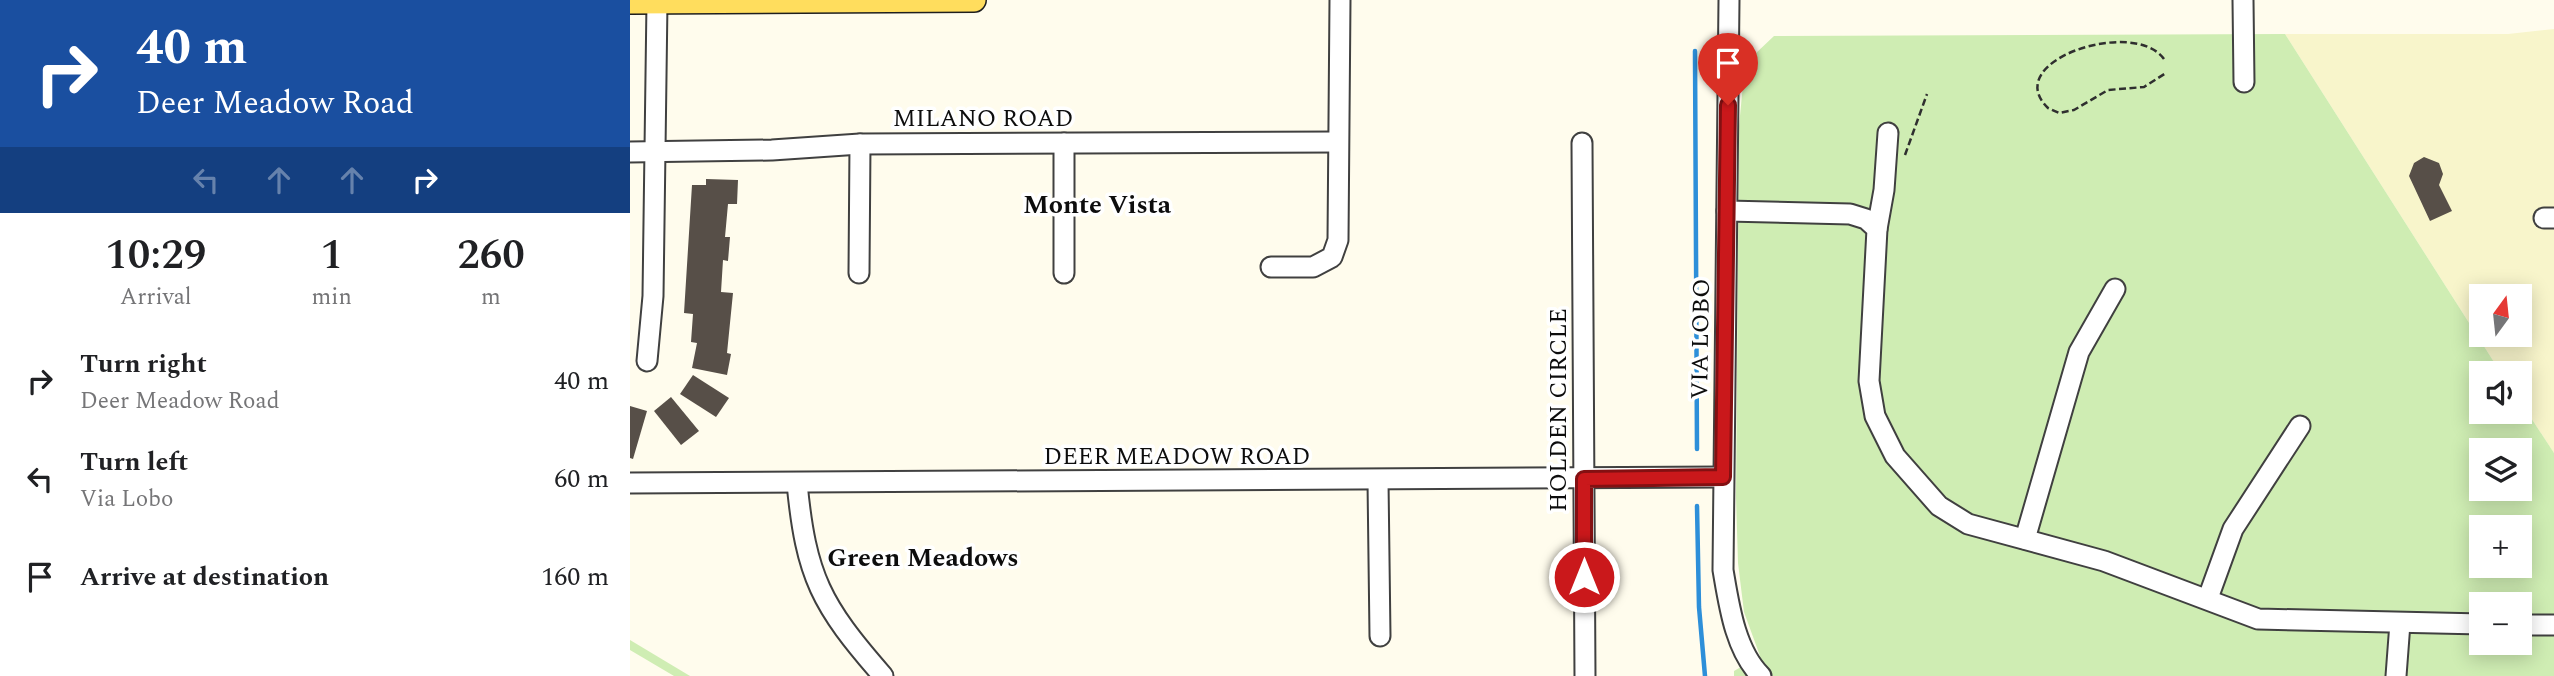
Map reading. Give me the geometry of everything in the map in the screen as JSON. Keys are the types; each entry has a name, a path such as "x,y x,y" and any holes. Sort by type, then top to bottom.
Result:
{"main road":[{"path":"630,2 974,0"}],"street":[{"path":"1271,267 1313,267 1332,257 1338,240 1340,0"},
{"name":"VIA LOBO","path":"1729,0 1723,570 1739,638 1759,674"},
{"path":"2243,0 2244,82"},
{"path":"647,361 653,296 657,2"},
{"path":"1888,133 1884,190 1877,229 1869,381 1875,416 1895,456 1939,506 1968,523 2104,561 2258,619 2469,624"},
{"name":"MILANO ROAD","path":"630,152 772,150 860,144 1337,142"},
{"path":"1064,143 1064,273"},
{"path":"859,273 860,144"},
{"name":"HOLDEN CIRCLE","path":"1582,144 1585,676"},
{"path":"1727,211 1850,214 1866,219 1877,229"},
{"path":"2025,539 2078,352 2115,289"},
{"path":"2208,598 2233,528 2300,426"},
{"name":"DEER MEADOW ROAD","path":"630,484 1723,477"},
{"path":"1378,481 1380,636"},
{"path":"797,483 803,538 813,576 835,618 883,676"},
{"path":"2396,676 2400,623"},
{"path":"2532,625 2554,625"}],"path":[{"path":"2164,59 2158,50 2141,43 2083,47 2043,69 2038,91 2048,108 2067,112 2108,90 2144,87 2166,73"},
{"path":"1902,162 1927,94"}],"shaded area":[{"path":"2554,29 2554,453 2532,419 2532,361 2493,361 2484,347 2532,347 2532,284 2469,284 2469,323 2285,34 2508,34"}],"green space":[{"path":"2285,34 2469,323 2469,347 2484,347 2493,361 2469,361 2469,424 2532,424 2532,419 2554,453 2554,676 1734,676 1734,671 1760,656 1744,612 1738,563 1736,497 1739,126 1746,54 1755,54 1774,36"},
{"path":"630,640 690,676 674,676 630,650"}],"building":[{"path":"2424,157 2439,163 2443,174 2439,185 2452,211 2430,221 2409,176 2414,163"},
{"path":"706,179 738,180 737,204 728,204 725,237 730,237 728,261 723,260 721,292 733,293 727,353 731,354 727,375 692,368 697,343 691,342 693,314 684,313 692,185 706,185"},
{"path":"693,375 729,398 716,417 680,394"},
{"path":"671,397 699,431 681,445 654,411"},
{"path":"630,406 647,411 633,459 630,458"}],"waterway":[{"path":"1695,51 1697,449"},
{"path":"1697,506 1699,607 1705,676"}],"district":[{"name":"Monte Vista","path":"1097,205"},
{"name":"Green Meadows","path":"923,558"}],"route":[{"path":"1584,577 1584,479 1723,477 1728,105"}]}
